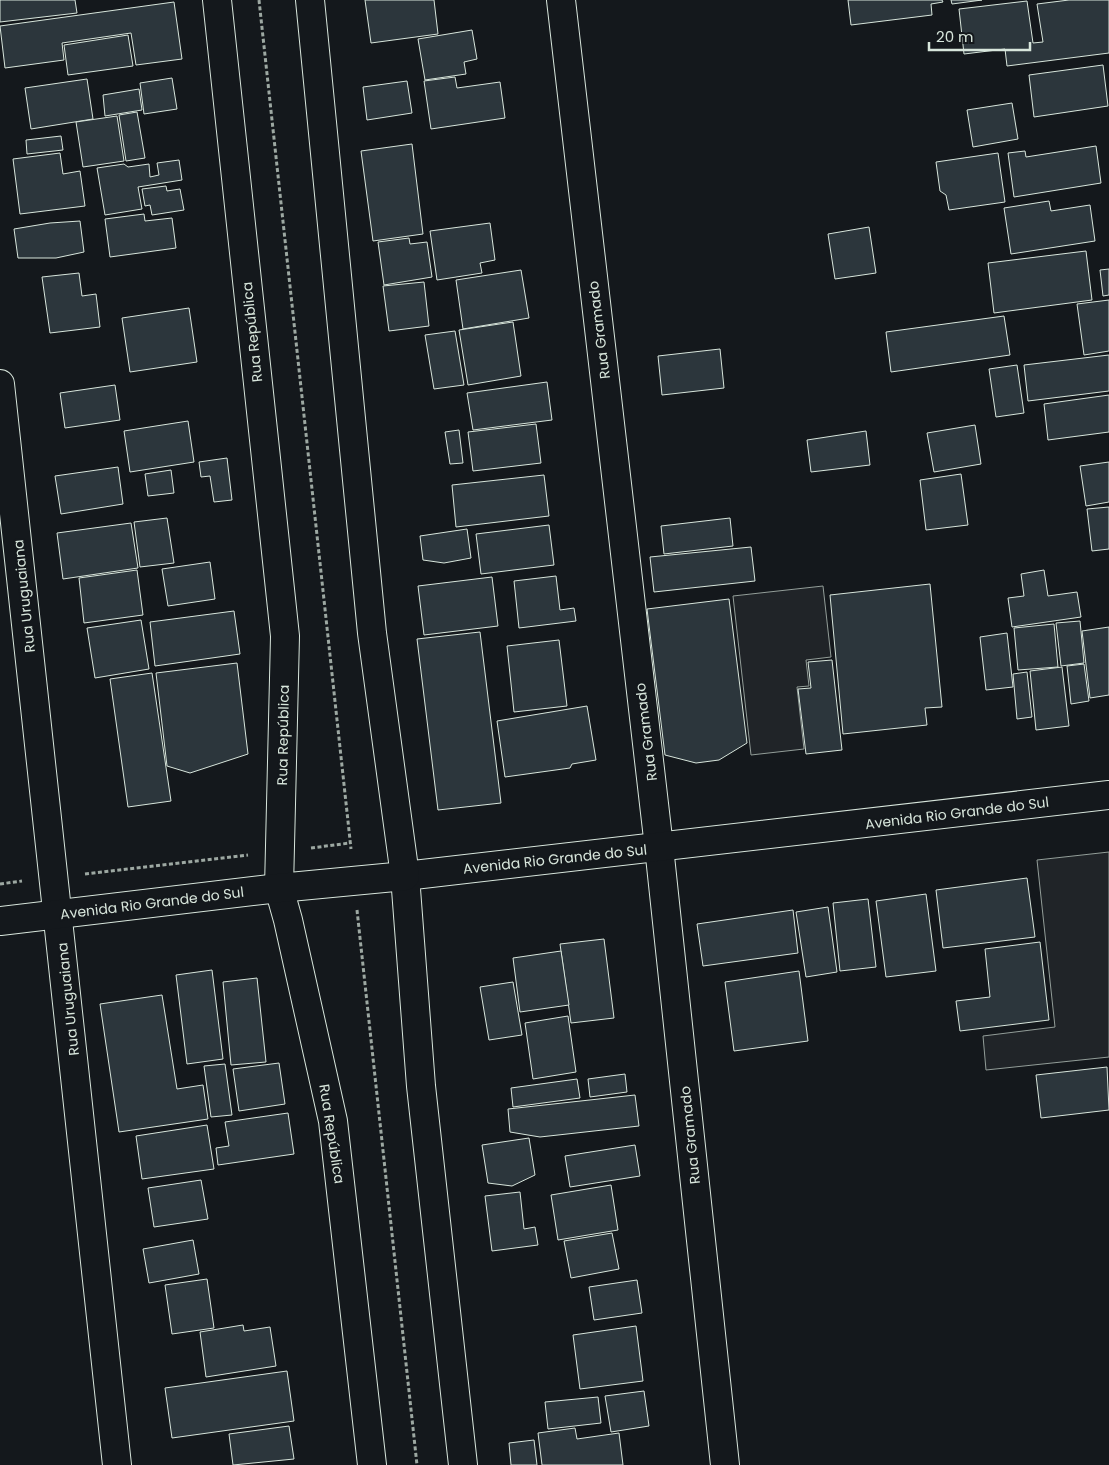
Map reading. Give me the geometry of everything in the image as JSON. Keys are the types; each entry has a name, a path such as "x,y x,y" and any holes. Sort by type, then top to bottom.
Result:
{"street":[{"name":"Rua República","path":"217,0 285,636 279,888 333,1121 372,1465"},
{"path":"310,0 372,633 405,876 421,1086 463,1465"},
{"name":"Rua Gramado","path":"561,0 659,847 725,1465"},
{"name":"Rua Uruguaiana","path":"0,384 118,1465"},
{"name":"Avenida Rio Grande do Sul","path":"0,921 1109,795"}],"path":[{"path":"259,0 417,1465"},
{"path":"55,878 350,843"}],"shaded area":[{"path":"823,586 831,657 806,660 809,686 797,687 804,749 751,755 733,596"},
{"path":"1109,852 1109,1057 986,1070 983,1036 1055,1027 1037,860"}],"building":[{"path":"0,0 75,0 77,13 0,22"},
{"path":"365,0 434,0 438,34 371,43"},
{"path":"848,0 942,0 943,2 931,4 932,15 851,25"},
{"path":"951,0 982,0 952,4"},
{"path":"1069,0 1109,0 1109,53 1007,66 1005,49 964,54 959,9 1027,1 1033,43 1043,42 1037,4"},
{"path":"174,2 182,59 136,65 131,33 62,43 64,60 5,68 0,26"},
{"path":"472,30 477,59 464,62 466,74 425,80 418,39"},
{"path":"128,35 133,66 68,75 64,45"},
{"path":"1103,65 1108,106 1034,117 1029,75"},
{"path":"455,77 457,88 500,82 505,118 431,129 424,81"},
{"path":"172,78 177,109 144,114 140,83"},
{"path":"87,79 93,119 31,129 25,88"},
{"path":"407,81 412,113 367,120 363,87"},
{"path":"139,89 142,110 105,116 103,95"},
{"path":"1012,103 1018,139 973,147 967,110"},
{"path":"137,112 145,158 126,161 119,115"},
{"path":"117,116 124,161 83,167 76,122"},
{"path":"61,136 63,150 27,154 26,140"},
{"path":"412,144 423,234 373,241 361,151"},
{"path":"1096,146 1101,183 1014,197 1008,153 1025,151 1026,157"},
{"path":"60,153 63,174 80,171 85,206 20,214 13,159"},
{"path":"998,153 1005,202 949,210 946,195 940,191 936,162"},
{"path":"179,160 182,180 138,187 142,209 105,215 97,168 124,164 128,167 149,164 150,177 159,175 157,163"},
{"path":"166,186 167,191 180,189 184,210 152,215 150,205 145,206 142,189"},
{"path":"1049,201 1051,211 1090,205 1095,241 1011,254 1004,208"},
{"path":"144,214 145,221 172,218 176,248 110,257 105,219"},
{"path":"80,221 84,252 56,258 18,258 14,229 50,223"},
{"path":"490,223 495,260 480,263 482,273 437,280 430,231"},
{"path":"869,227 876,273 835,279 828,234"},
{"path":"409,238 410,244 427,242 432,277 384,285 378,242"},
{"path":"1086,251 1092,300 994,313 988,263"},
{"path":"1109,269 1109,295 1103,296 1100,270"},
{"path":"521,270 529,318 463,329 456,280"},
{"path":"79,273 82,296 96,294 100,327 50,333 42,277"},
{"path":"424,282 429,326 389,331 383,286"},
{"path":"1109,300 1109,351 1084,355 1077,304"},
{"path":"189,308 197,362 130,372 122,318"},
{"path":"1004,316 1010,355 891,372 886,332"},
{"path":"513,322 521,376 468,385 459,330"},
{"path":"455,331 464,385 434,389 425,335"},
{"path":"720,349 724,388 662,395 658,356"},
{"path":"1109,355 1109,391 1028,401 1024,365"},
{"path":"1017,365 1024,413 996,417 989,369"},
{"path":"547,382 552,420 473,430 467,393"},
{"path":"115,385 120,420 65,428 60,393"},
{"path":"1109,395 1109,432 1048,440 1044,404"},
{"path":"188,421 194,462 130,472 124,431"},
{"path":"536,424 541,463 473,471 468,432"},
{"path":"975,425 981,464 934,472 927,433"},
{"path":"459,430 463,463 450,464 445,432"},
{"path":"866,431 870,465 811,472 807,440"},
{"path":"227,458 232,500 214,502 210,476 201,477 199,462"},
{"path":"1109,462 1109,502 1086,506 1080,466"},
{"path":"118,467 123,504 61,514 55,476"},
{"path":"171,470 174,493 148,496 145,474"},
{"path":"961,474 968,525 926,530 920,480"},
{"path":"544,475 549,516 456,527 452,485"},
{"path":"1109,507 1109,549 1092,551 1087,509"},
{"path":"167,518 174,563 140,567 134,522"},
{"path":"730,518 733,546 664,554 661,526"},
{"path":"131,523 138,568 63,579 57,533"},
{"path":"549,525 554,565 481,574 476,534"},
{"path":"467,529 471,558 444,563 423,560 420,536"},
{"path":"751,547 755,581 654,592 650,557"},
{"path":"210,562 215,599 168,606 162,569"},
{"path":"137,570 143,615 84,623 79,578"},
{"path":"1044,570 1048,596 1077,592 1081,617 1012,627 1008,598 1024,596 1021,574"},
{"path":"556,576 560,610 574,608 576,621 519,628 514,581"},
{"path":"492,577 498,626 424,635 418,586"},
{"path":"930,584 942,707 925,708 927,725 843,734 830,595"},
{"path":"729,599 747,743 719,760 696,763 665,755 647,609"},
{"path":"234,611 240,654 155,666 150,622"},
{"path":"141,620 149,669 95,678 87,628"},
{"path":"1080,621 1084,663 1061,666 1056,623"},
{"path":"1054,624 1058,667 1018,670 1014,628"},
{"path":"1109,627 1109,695 1090,698 1082,631"},
{"path":"480,632 501,803 438,810 417,639"},
{"path":"1007,633 1013,687 986,690 980,637"},
{"path":"559,640 567,706 514,712 507,646"},
{"path":"832,660 842,750 806,754 798,689 811,688 808,662"},
{"path":"237,663 248,754 190,773 167,766 156,673"},
{"path":"1084,664 1089,701 1071,704 1067,666"},
{"path":"1062,667 1069,726 1036,730 1030,671"},
{"path":"1027,672 1032,717 1017,719 1013,674"},
{"path":"152,673 171,801 128,807 110,679"},
{"path":"587,706 596,760 572,764 570,768 505,777 497,721"},
{"path":"1027,878 1035,937 943,948 936,890"},
{"path":"926,894 936,971 886,977 876,901"},
{"path":"868,899 876,967 840,971 833,903"},
{"path":"828,907 837,972 806,977 796,912"},
{"path":"793,910 798,953 703,966 697,924"},
{"path":"604,939 614,1018 571,1023 560,944"},
{"path":"1040,942 1049,1020 960,1031 956,1001 990,997 985,949"},
{"path":"561,951 569,1005 520,1012 513,958"},
{"path":"212,970 223,1059 187,1064 176,975"},
{"path":"799,971 808,1041 734,1051 725,982"},
{"path":"257,978 266,1062 231,1065 223,982"},
{"path":"513,982 522,1035 489,1040 480,987"},
{"path":"162,995 177,1089 203,1085 208,1119 119,1132 100,1004"},
{"path":"568,1016 576,1072 533,1079 525,1023"},
{"path":"279,1063 285,1104 239,1111 233,1069"},
{"path":"225,1064 232,1115 211,1117 204,1066"},
{"path":"1107,1067 1109,1110 1041,1118 1036,1075"},
{"path":"625,1074 627,1092 590,1097 588,1079"},
{"path":"577,1079 580,1098 513,1107 511,1088"},
{"path":"635,1095 639,1126 540,1137 510,1132 508,1109"},
{"path":"288,1113 294,1154 218,1165 216,1148 229,1146 225,1122"},
{"path":"207,1125 214,1169 142,1179 136,1136"},
{"path":"529,1138 535,1175 512,1186 488,1183 482,1145"},
{"path":"635,1145 640,1176 570,1187 565,1156"},
{"path":"201,1180 208,1219 154,1227 148,1188"},
{"path":"611,1185 618,1230 558,1240 551,1195"},
{"path":"520,1192 524,1229 535,1227 538,1245 492,1251 485,1196"},
{"path":"612,1233 619,1269 571,1278 564,1241"},
{"path":"193,1240 199,1274 149,1283 143,1249"},
{"path":"207,1279 214,1328 172,1334 165,1285"},
{"path":"637,1280 642,1313 594,1320 589,1287"},
{"path":"243,1325 244,1331 270,1327 276,1366 206,1377 200,1332"},
{"path":"636,1326 643,1381 580,1389 573,1335"},
{"path":"287,1371 294,1421 172,1438 165,1388"},
{"path":"644,1391 649,1426 611,1432 605,1396"},
{"path":"598,1397 601,1423 548,1429 545,1402"},
{"path":"289,1426 294,1459 233,1465 229,1434"},
{"path":"575,1428 577,1439 619,1433 623,1465 542,1465 538,1433"},
{"path":"534,1440 537,1465 511,1465 509,1443"}]}
